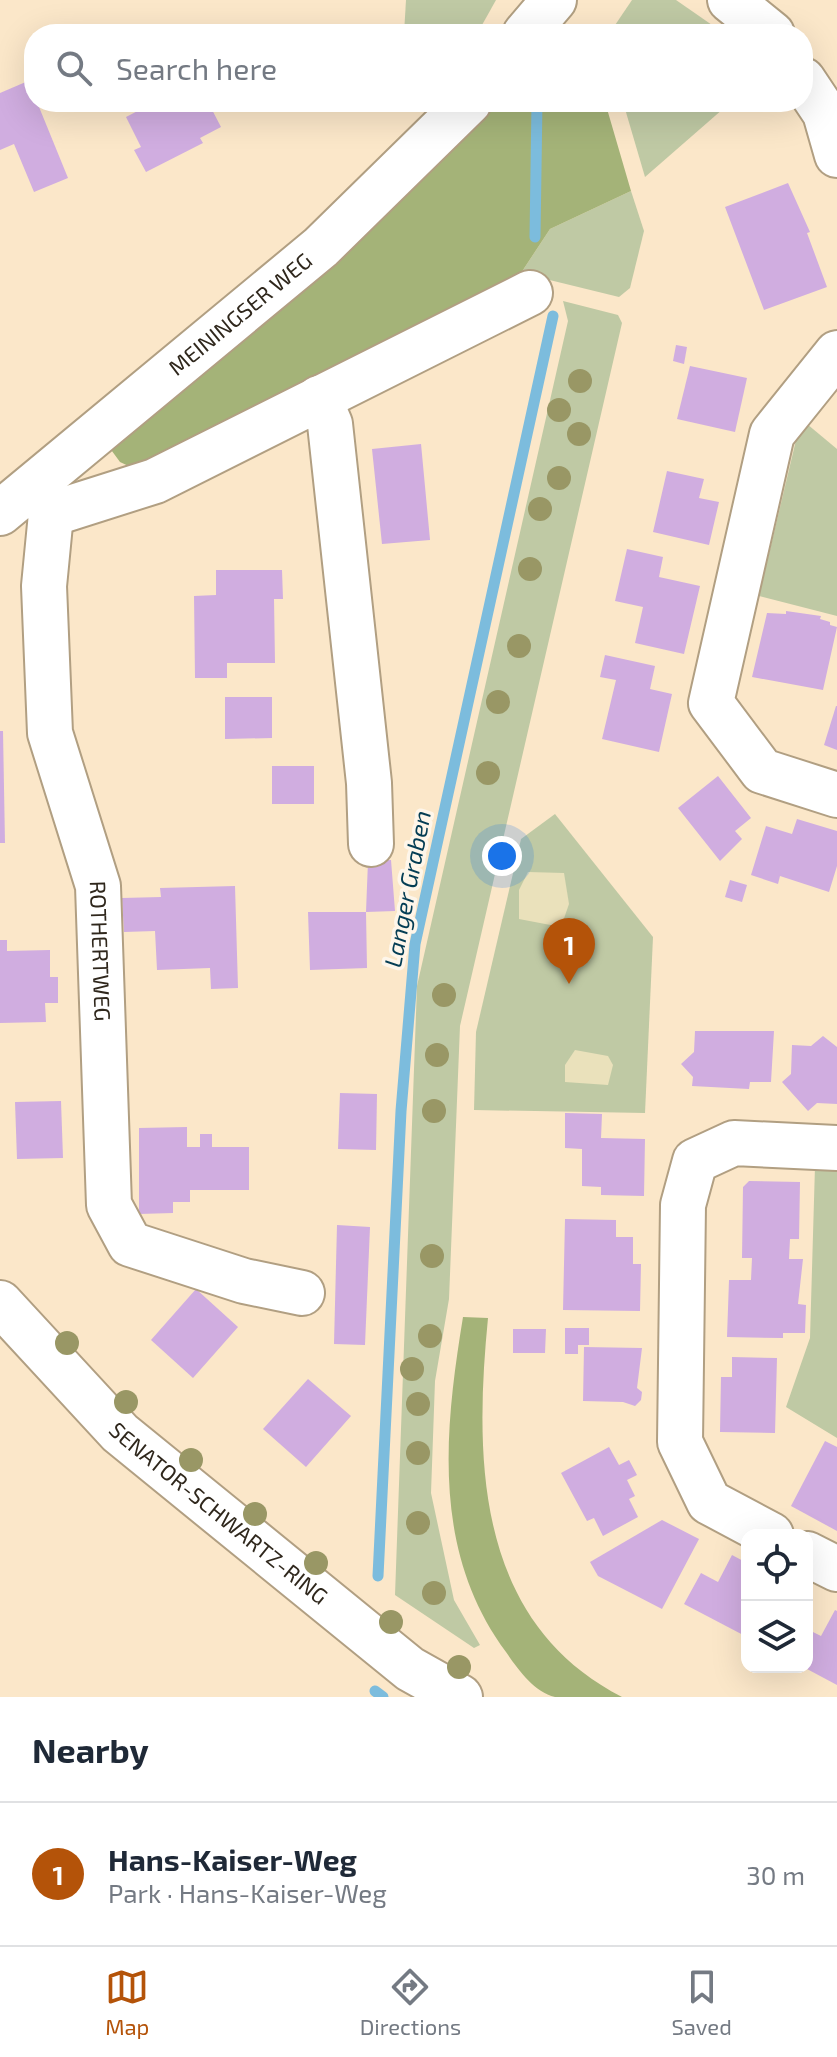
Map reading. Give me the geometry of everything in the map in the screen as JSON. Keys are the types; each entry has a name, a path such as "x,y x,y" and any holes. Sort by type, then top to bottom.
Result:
{"street":[{"path":"534,24 554,0"},
{"path":"730,0 760,24"},
{"path":"813,95 825,113 837,155"},
{"name":"MEININGSER WEG","path":"43,499 321,247 459,112"},
{"name":"MEININGSER WEG","path":"0,513 43,499 155,481 530,293"},
{"path":"837,353 772,434 711,703 762,771 837,795"},
{"path":"319,398 330,424 369,783 371,844"},
{"name":"ROTHERTWEG","path":"43,499 50,733 98,886 109,1205 130,1244 244,1281 302,1293"},
{"path":"760,1529 709,1502 680,1442 683,1205 695,1161 734,1143 837,1148"},
{"name":"SENATOR-SCHWARTZ-RING","path":"0,1303 120,1433 410,1669 460,1697"},
{"path":"813,1557 837,1569"}],"green space":[{"path":"406,0 496,0 483,24 405,24"},
{"path":"632,0 676,0 711,24 616,24"},
{"path":"485,112 608,112 631,191 550,229 521,273 137,470 120,462 109,447 339,261"},
{"path":"626,112 720,112 645,177"},
{"path":"631,191 644,231 630,288 619,297 521,273 550,229"},
{"path":"563,301 618,315 622,323 460,1026 449,1299 435,1381 431,1493 454,1600 480,1645 474,1648 395,1595 417,986 568,321"},
{"path":"801,419 837,449 837,616 759,596"},
{"path":"555,814 653,937 645,1113 474,1110 476,1032 521,839"},
{"path":"815,1166 837,1166 837,1438 786,1407 810,1338"},
{"path":"463,1317 488,1318 482,1427 486,1481 495,1533 512,1582 538,1626 574,1665 622,1697 555,1697 533,1685 510,1658 482,1614 465,1574 455,1533 449,1448 451,1404"}],"sand":[{"path":"528,872 564,873 569,904 561,927 519,919 519,890"},
{"path":"575,1050 608,1056 613,1065 608,1085 565,1082 565,1065"}],"building":[{"path":"24,83 24,112 41,112 68,178 34,192 14,144 0,150 0,93"},
{"path":"136,112 213,112 221,127 200,138 203,143 146,172 134,150 141,147 126,117"},
{"path":"788,183 810,232 807,233 827,287 764,310 725,207"},
{"path":"676,345 687,347 684,364 673,361"},
{"path":"690,366 747,378 735,432 677,419"},
{"path":"421,444 430,540 382,544 372,449"},
{"path":"667,471 704,479 699,498 719,502 709,545 653,532"},
{"path":"627,549 663,557 659,577 700,586 684,654 635,643 643,607 615,601"},
{"path":"216,570 282,570 283,599 274,599 275,663 227,663 227,678 195,678 194,596 216,595"},
{"path":"786,611 821,616 820,619 837,627 823,690 752,677 767,613 786,614"},
{"path":"605,655 655,666 650,689 672,694 659,752 602,739 616,680 600,677"},
{"path":"225,697 272,697 272,738 225,739"},
{"path":"837,706 837,750 824,745"},
{"path":"0,731 3,731 5,843 0,843"},
{"path":"272,766 314,766 314,804 272,804"},
{"path":"718,776 751,818 735,831 742,839 720,861 678,808"},
{"path":"797,819 837,831 837,866 829,892 780,876 778,884 751,875 766,826 792,834"},
{"path":"391,860 395,911 366,912 368,861"},
{"path":"730,880 747,885 742,902 725,897"},
{"path":"235,886 238,988 211,989 210,968 157,970 155,931 124,932 122,898 161,897 160,888"},
{"path":"308,912 366,912 367,968 310,970"},
{"path":"0,940 7,940 7,951 50,950 50,977 58,977 58,1003 45,1003 46,1022 0,1023"},
{"path":"695,1031 774,1031 771,1082 750,1082 749,1089 692,1086 693,1077 681,1064 694,1052"},
{"path":"823,1036 837,1047 837,1104 817,1103 808,1111 782,1082 791,1074 792,1045 811,1046"},
{"path":"340,1093 377,1094 376,1150 338,1149"},
{"path":"61,1101 63,1158 17,1159 15,1102"},
{"path":"565,1113 602,1114 601,1138 645,1139 644,1196 601,1195 601,1187 582,1186 582,1149 565,1148"},
{"path":"187,1127 187,1147 200,1147 200,1134 212,1134 212,1147 249,1147 249,1190 190,1190 190,1202 173,1202 173,1213 139,1214 139,1128"},
{"path":"749,1181 800,1182 799,1239 790,1239 789,1259 803,1259 798,1304 806,1305 805,1333 783,1333 783,1338 727,1337 729,1280 751,1280 752,1258 742,1258 743,1187"},
{"path":"565,1219 616,1220 616,1237 633,1237 633,1264 641,1264 640,1311 563,1310"},
{"path":"337,1225 370,1227 365,1345 334,1344"},
{"path":"196,1289 238,1327 193,1378 151,1340"},
{"path":"565,1328 589,1328 589,1345 578,1345 578,1354 565,1354"},
{"path":"513,1329 546,1329 545,1353 513,1353"},
{"path":"584,1347 642,1348 637,1388 642,1392 641,1400 635,1406 623,1402 583,1401"},
{"path":"732,1357 777,1358 775,1433 720,1432 721,1377 732,1377"},
{"path":"308,1379 351,1416 306,1467 263,1429"},
{"path":"825,1441 837,1447 837,1531 791,1506"},
{"path":"609,1447 619,1465 629,1460 637,1475 627,1480 635,1496 629,1499 638,1517 603,1536 594,1518 587,1521 561,1473"},
{"path":"662,1520 699,1539 662,1609 598,1576 590,1562"},
{"path":"732,1555 741,1560 741,1634 684,1604 701,1573 718,1582"},
{"path":"837,1611 837,1685 813,1672 813,1632 821,1636"}],"waterway":[{"name":"Langer Graben","path":"535,237 537,112"},
{"name":"Langer Graben","path":"378,1576 401,1111 415,944 553,316"},
{"path":"375,1691 383,1697"}],"place":[{"name":"Hans-Kaiser-Weg","path":"569,984"}]}
